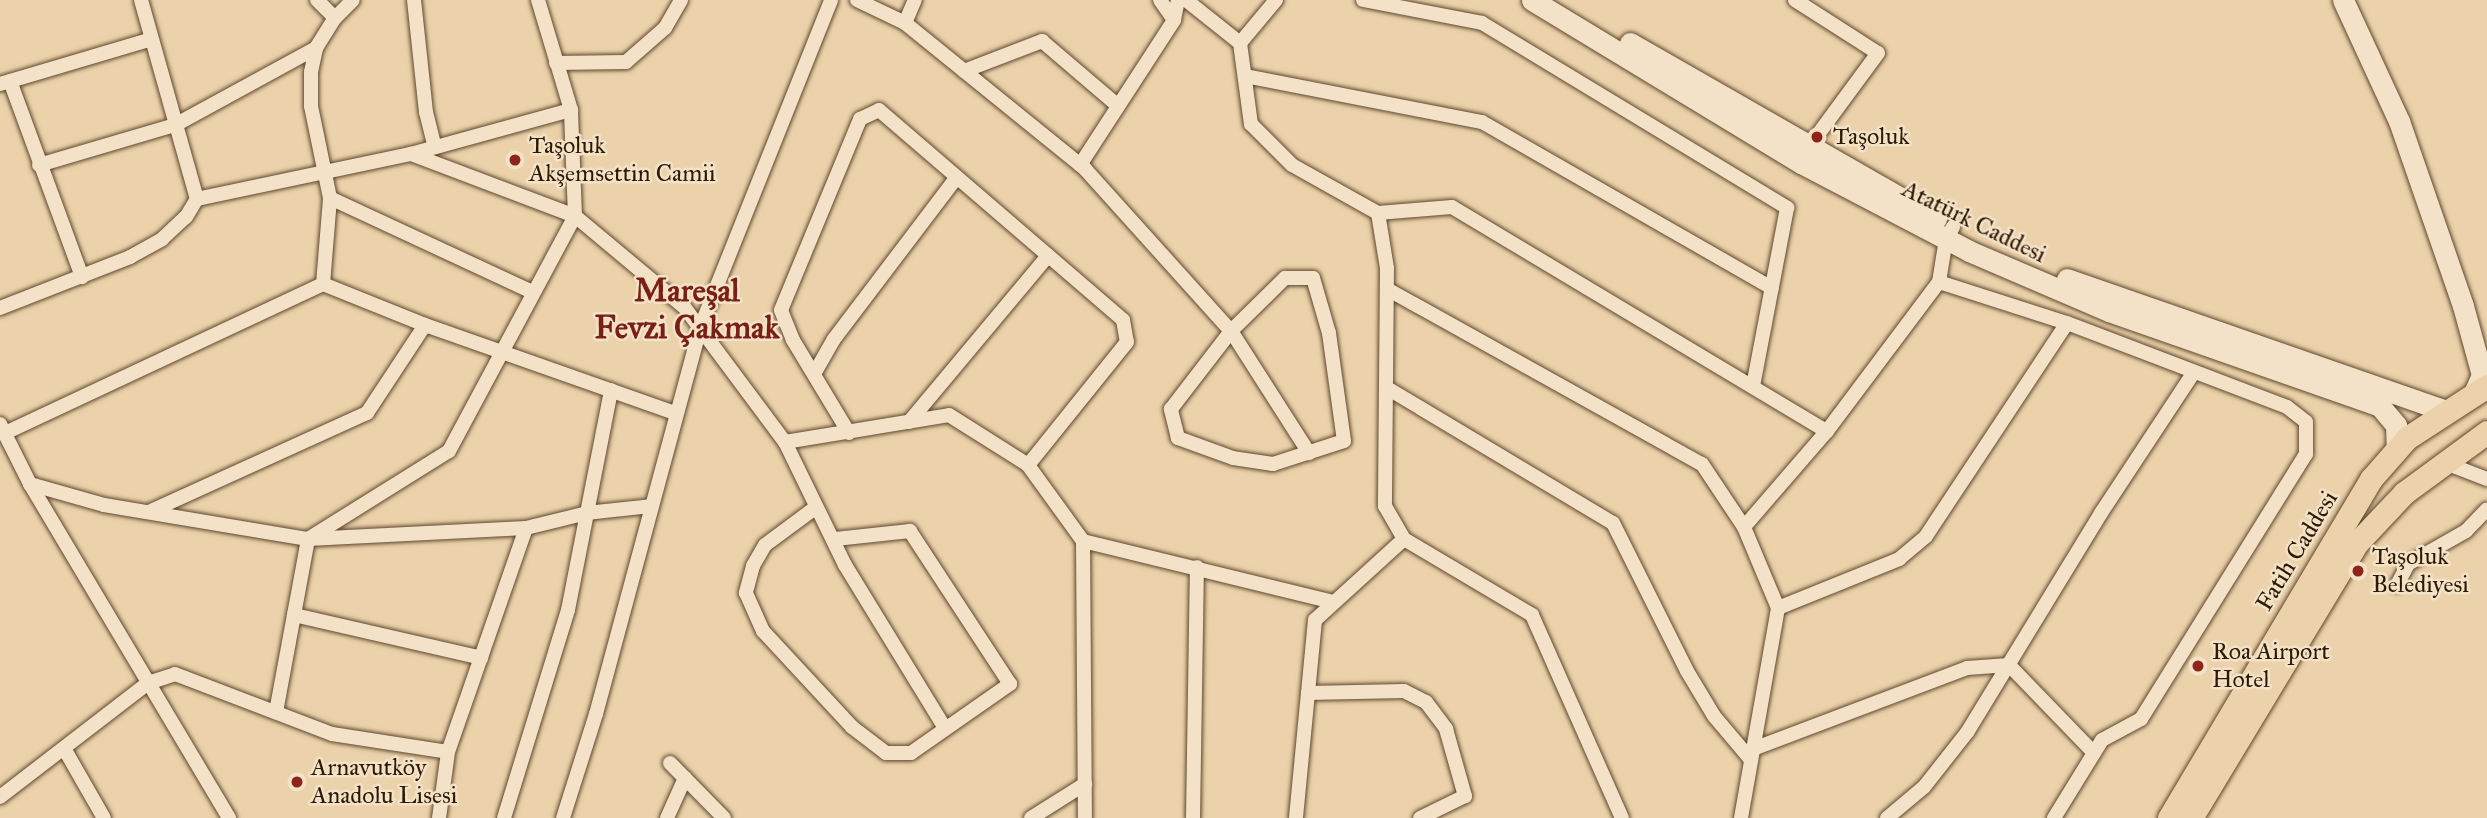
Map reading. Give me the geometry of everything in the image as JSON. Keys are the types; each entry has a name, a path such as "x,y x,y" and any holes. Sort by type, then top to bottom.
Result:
{"main road":[{"name":"Atatürk Caddesi","path":"1532,0 1801,163 2109,312 2370,402 2396,425 2392,454"},
{"name":"Atatürk Caddesi","path":"1559,0 1949,233 2122,301 2445,411"},
{"path":"2343,0 2399,121 2463,306 2482,375 2481,389"},
{"path":"2463,306 2487,338"},
{"name":"Fatih Caddesi","path":"2169,818 2333,541 2392,454 2445,411 2481,389"},
{"name":"Fatih Caddesi","path":"2191,818 2356,544 2404,492 2487,432"},
{"path":"2392,454 2385,481 2404,492"}],"street":[{"path":"141,0 149,40 197,199"},
{"path":"317,0 335,18"},
{"path":"323,284 330,198 311,106 316,48 335,18 353,0"},
{"path":"414,0 426,111 435,147"},
{"path":"276,712 308,539 449,451 502,352 530,291 575,216 571,110 538,0"},
{"path":"556,63 626,62 665,28 681,0"},
{"path":"563,818 596,714 700,328 831,0"},
{"path":"857,0 905,23 1080,165 1231,331 1309,453"},
{"path":"905,23 915,0"},
{"path":"1160,0 1174,20"},
{"path":"1080,165 1174,20 1178,0"},
{"path":"1186,0 1240,43 1251,124 1292,166 1378,213 1452,207 1827,431"},
{"path":"1240,43 1276,0"},
{"path":"1363,0 1482,23 1787,208 1753,386"},
{"path":"1796,0 1878,53 1808,148"},
{"path":"82,277 5,82 149,40"},
{"path":"964,71 1042,41 1118,106"},
{"path":"39,165 174,125 316,48"},
{"path":"1245,76 1482,122 1772,288"},
{"path":"0,307 82,277 162,239 186,217 197,199 411,154 571,110"},
{"path":"849,433 781,310 860,119 879,110 1122,320 1127,342 1028,465"},
{"path":"411,154 575,216 685,308 785,442 815,508 835,539 845,565 945,728"},
{"path":"814,374 834,339 957,177"},
{"path":"330,198 530,291"},
{"path":"1378,213 1387,289 1385,506 1404,539 1532,615 1622,818"},
{"path":"1744,527 1827,431 1939,282 1949,233"},
{"path":"909,422 1048,256"},
{"path":"1285,278 1313,278 1329,333 1344,441 1309,453 1273,464 1233,458 1178,438 1171,409 1231,331 1285,278"},
{"path":"1939,282 2067,323 2287,407 2306,422 2306,454 2141,719 2102,740 2054,818"},
{"path":"229,818 30,484 2,429 323,284 425,325 675,413"},
{"path":"1387,289 1702,464 1744,527 1778,608 1741,818"},
{"path":"1778,608 1899,559 1926,537 2067,323"},
{"path":"150,512 366,414 425,325"},
{"path":"1887,818 1924,787 1968,731 2194,372"},
{"path":"1387,388 1613,523 1687,671 1714,716 1752,754"},
{"path":"504,818 569,610 611,390"},
{"path":"785,442 949,415 1028,465 1083,541 1085,818"},
{"path":"2443,462 2487,479"},
{"path":"30,484 150,512 308,539 526,528 587,513 651,506"},
{"path":"815,508 765,545 753,566 746,593 763,631 852,727 886,753 911,753 1010,684 910,531 835,539"},
{"path":"2397,585 2408,564 2466,531 2487,509"},
{"path":"439,818 449,752 526,528"},
{"path":"1296,818 1315,620 1404,539"},
{"path":"1083,541 1334,602"},
{"path":"1193,818 1197,567"},
{"path":"294,615 481,658"},
{"path":"1752,754 1967,668 2009,665"},
{"path":"2009,665 2094,753"},
{"path":"0,797 65,750 148,683 175,674 332,734 449,752"},
{"path":"1308,693 1404,691 1426,702 1446,729 1465,796 1420,818"},
{"path":"65,750 104,818"},
{"path":"670,763 724,818"},
{"path":"667,818 685,778"},
{"path":"1031,818 1085,784"}],"place":[{"name":"Taşoluk","path":"1817,137"},
{"name":"Taşoluk Akşemsettin Camii","path":"515,160"},
{"name":"Taşoluk Belediyesi","path":"2358,571"},
{"name":"Roa Airport Hotel","path":"2198,666"},
{"name":"Arnavutköy Anadolu Lisesi","path":"297,782"}],"district":[{"name":"Mareşal Fevzi Çakmak","path":"687,310"}]}
